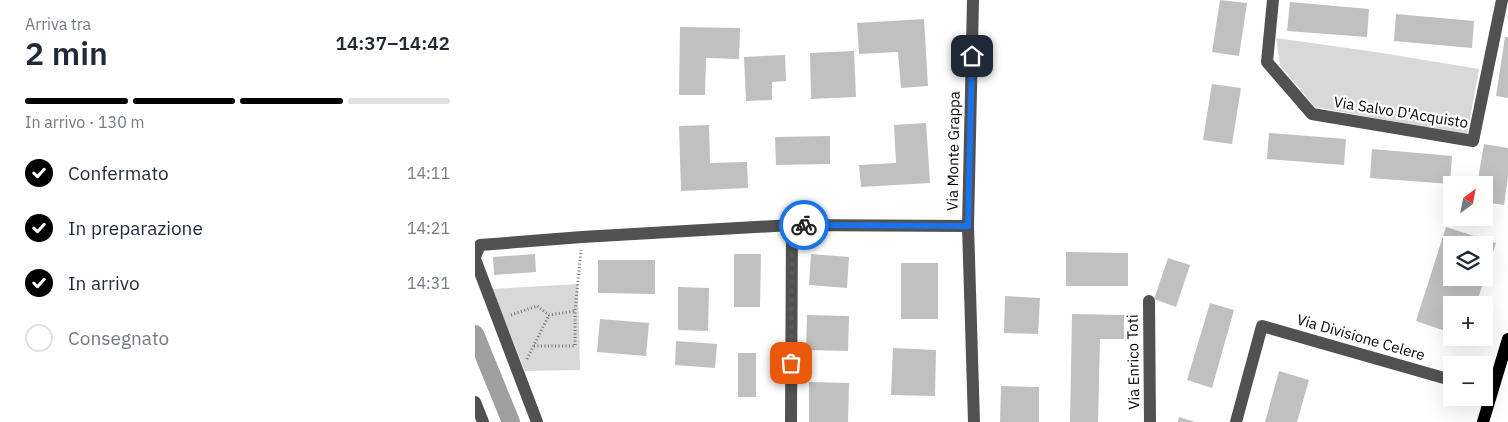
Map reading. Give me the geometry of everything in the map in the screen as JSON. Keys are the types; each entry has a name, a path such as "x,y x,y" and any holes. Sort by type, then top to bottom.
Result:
{"main road":[{"path":"1493,378 1508,339"},
{"path":"1483,422 1486,406"}],"street":[{"name":"Via Monte Grappa","path":"973,0 968,226 974,422"},
{"name":"Via Salvo D'Acquisto","path":"1273,0 1267,62 1312,114 1473,141 1502,0"},
{"path":"791,422 792,225"},
{"path":"537,422 475,258 479,245 792,225 968,226"},
{"name":"Via Enrico Toti","path":"1149,301 1150,422"},
{"name":"Via Divisione Celere","path":"1236,422 1262,326 1443,378"},
{"path":"475,402 483,422"}],"path":[{"path":"534,346 575,346 575,311 583,237"},
{"path":"499,319 537,306 549,315 575,311"},
{"path":"519,373 549,315"}],"shaded area":[{"path":"1276,38 1479,69 1467,135 1315,107 1280,65"},
{"path":"578,284 580,370 525,371 492,289"}],"building":[{"path":"1220,0 1247,3 1239,56 1212,52"},
{"path":"1290,2 1369,9 1367,37 1287,31"},
{"path":"1396,14 1474,21 1472,48 1394,41"},
{"path":"924,19 928,86 901,88 898,52 859,54 857,23"},
{"path":"680,27 740,28 739,59 706,58 705,95 679,95"},
{"path":"1505,37 1508,37 1508,98 1496,96"},
{"path":"854,51 856,97 811,99 810,53"},
{"path":"785,55 786,81 772,82 772,100 746,101 744,57"},
{"path":"1212,84 1241,88 1232,144 1203,140"},
{"path":"926,123 930,183 861,187 859,165 896,163 894,125"},
{"path":"709,125 710,163 747,162 748,188 681,191 679,126"},
{"path":"1269,133 1346,139 1344,165 1267,159"},
{"path":"830,136 830,164 776,165 775,137"},
{"path":"1484,144 1508,148 1508,177 1504,205 1493,203 1493,176 1479,176"},
{"path":"1372,149 1452,156 1451,176 1443,176 1443,183 1370,178"},
{"path":"1446,227 1474,236 1443,236"},
{"path":"1443,236 1443,286 1482,286 1479,296 1443,296 1443,330 1416,321"},
{"path":"1066,252 1128,253 1128,286 1066,286"},
{"path":"535,254 536,272 494,275 493,257"},
{"path":"734,254 761,254 760,307 734,307"},
{"path":"811,254 849,257 847,288 809,285"},
{"path":"1168,258 1190,265 1176,307 1154,299"},
{"path":"598,260 655,260 655,294 598,293"},
{"path":"901,263 938,263 938,319 901,319"},
{"path":"678,287 709,288 708,331 678,330"},
{"path":"1005,296 1040,298 1038,334 1004,333"},
{"path":"1210,303 1234,310 1212,388 1187,380"},
{"path":"1072,314 1124,315 1124,339 1100,339 1098,422 1070,422"},
{"path":"807,315 849,316 848,351 806,350"},
{"path":"600,319 649,323 646,356 597,352"},
{"path":"676,341 717,344 715,368 675,365"},
{"path":"893,348 936,350 935,396 891,395"},
{"path":"738,353 756,353 756,397 738,397"},
{"path":"1279,371 1309,380 1297,422 1265,422"},
{"path":"809,382 849,383 848,422 809,422"},
{"path":"1001,386 1039,387 1039,422 1000,422"},
{"path":"1179,417 1195,422 1178,422"}],"waterway":[{"path":"475,334 511,422"}],"way so far":[{"path":"791,363 792,225 804,225"}],"route":[{"path":"804,225 968,226 972,56"}]}
